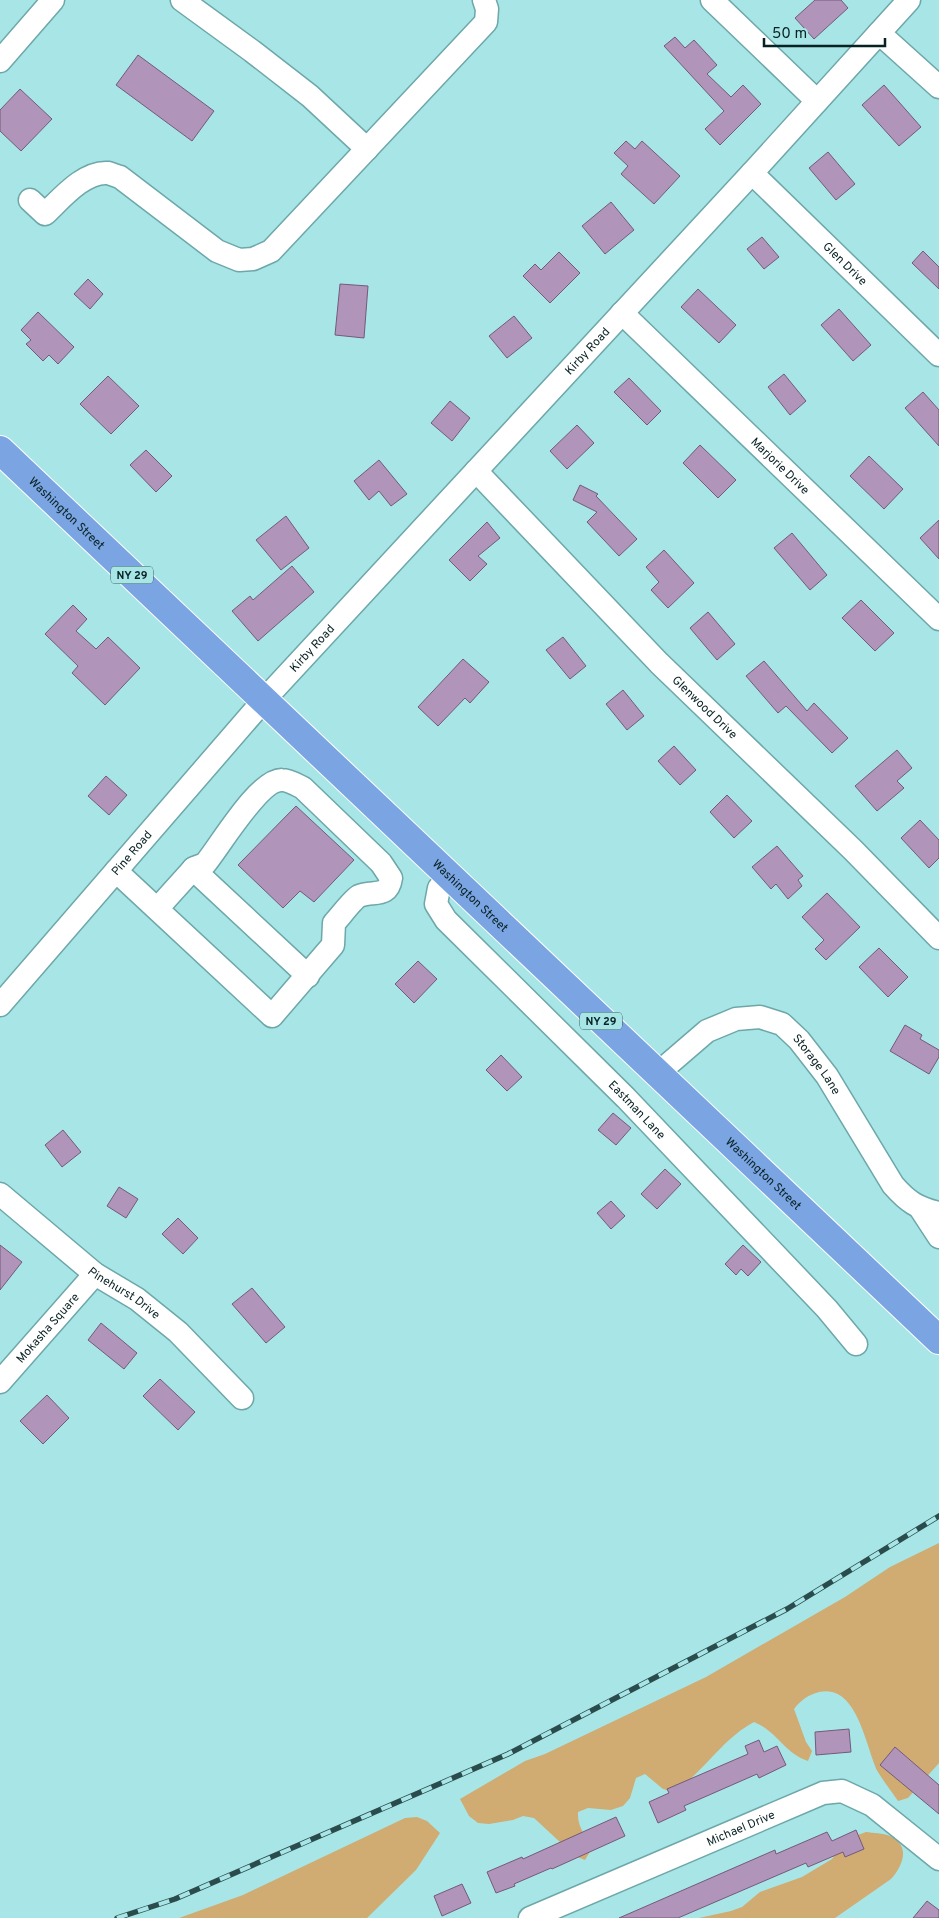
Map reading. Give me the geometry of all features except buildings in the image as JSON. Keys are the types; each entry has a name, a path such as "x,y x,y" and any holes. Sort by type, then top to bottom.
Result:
{"highway":[{"name":"Washington Street","path":"0,450 939,1340"}],"street":[{"path":"0,61 53,0"},
{"path":"182,0 310,96 367,148"},
{"path":"30,200 45,214 67,193 84,181 97,175 108,173 120,177 217,251 239,260 253,259 271,251 287,237 367,148 486,22 487,9 484,0"},
{"path":"712,0 817,101"},
{"name":"Kirby Road","path":"264,700 752,173 909,0"},
{"path":"879,33 939,87"},
{"name":"Glen Drive","path":"752,173 939,355"},
{"name":"Marjorie Drive","path":"622,313 939,619"},
{"name":"Glenwood Drive","path":"476,471 659,663 853,850 939,938"},
{"name":"Pine Road","path":"0,1005 264,700"},
{"path":"116,871 272,1016 333,945 334,923 358,897 381,893 387,888 391,878 381,863 303,788 291,782 281,780 265,787 258,793 205,864 193,869 157,909"},
{"path":"193,869 308,976"},
{"name":"Eastman Lane","path":"450,877 439,888 436,904 446,920 626,1098 827,1309 856,1344"},
{"name":"Storage Lane","path":"657,1074 706,1031 736,1018 760,1017 782,1024 799,1040 827,1076 893,1185 905,1198 930,1211 939,1237"},
{"name":"Pinehurst Drive","path":"0,1194 95,1274 137,1300 178,1332 242,1398"},
{"name":"Mokasha Square","path":"0,1382 95,1274"},
{"name":"Michael Drive","path":"530,1918 561,1912 823,1793 842,1791 858,1797 872,1805 939,1859"}],"shaded area":[{"path":"939,1543 939,1763 908,1798 898,1801 878,1772 859,1720 852,1707 843,1697 832,1692 819,1692 805,1698 794,1709 806,1742 812,1751 808,1761 793,1753 769,1731 754,1722 732,1737 695,1775 674,1792 663,1789 645,1774 636,1778 630,1798 623,1806 611,1810 588,1808 578,1812 579,1823 591,1850 585,1860 575,1856 534,1818 523,1816 513,1820 489,1824 478,1823 469,1816 460,1799 525,1761 545,1754 706,1677 845,1597 890,1567"},
{"path":"417,1817 427,1821 440,1833 416,1870 367,1918 179,1918 243,1895 405,1818"},
{"path":"866,1832 887,1835 897,1840 903,1850 899,1868 891,1879 835,1918 699,1918 742,1907 760,1892 802,1877 832,1859 845,1842"}],"railway":[{"path":"117,1918 175,1899 508,1754 787,1609 939,1516"}]}
